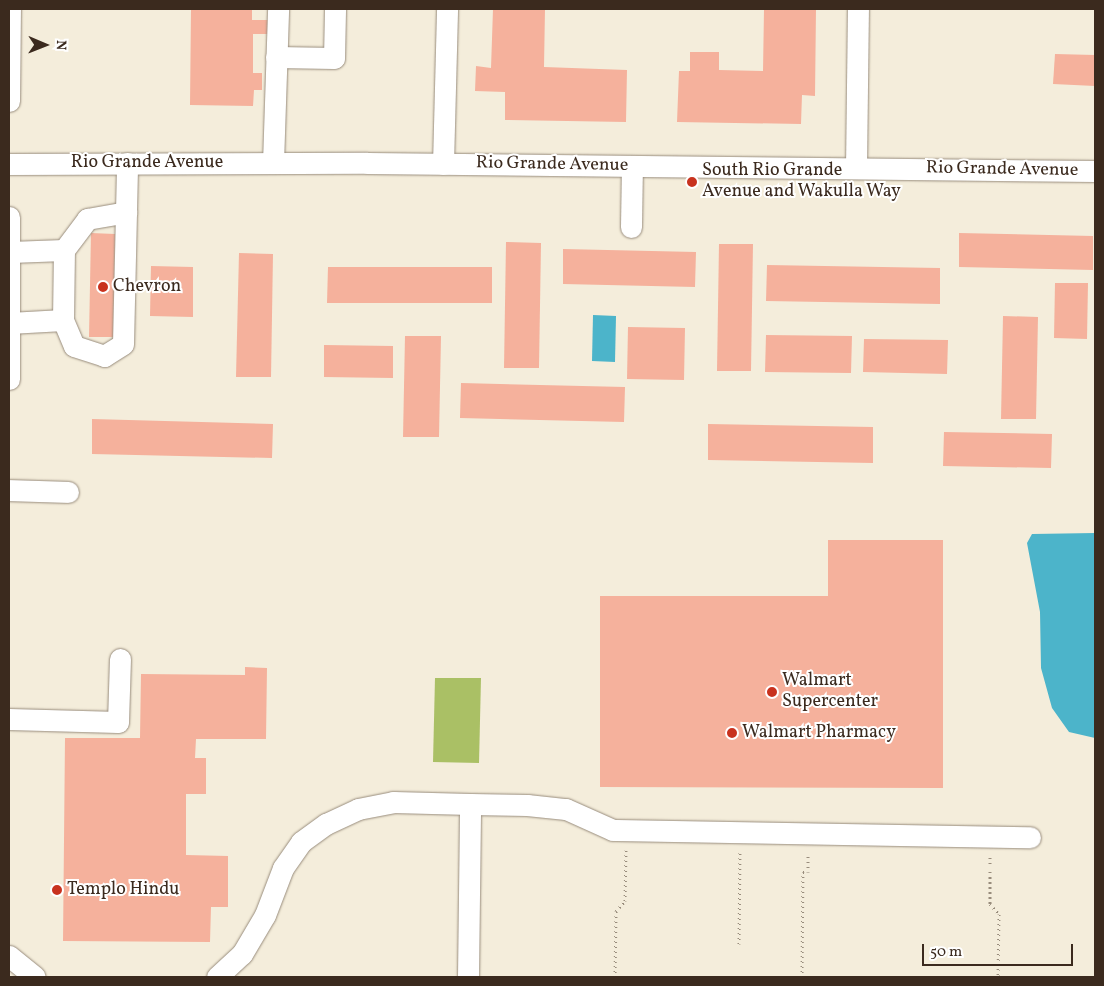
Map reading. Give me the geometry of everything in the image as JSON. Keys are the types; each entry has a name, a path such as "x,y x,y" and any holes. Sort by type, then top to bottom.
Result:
{"street":[{"path":"273,163 278,9"},
{"path":"276,57 334,58 335,9"},
{"path":"443,164 447,9"},
{"path":"856,168 858,9"},
{"path":"9,101 10,20"},
{"path":"126,212 87,219 64,250 63,320 74,346 104,356 123,344 126,212 127,163"},
{"name":"Rio Grande Avenue","path":"9,164 443,164 1095,171"},
{"path":"631,227 632,166"},
{"path":"9,217 9,379"},
{"path":"10,252 64,250"},
{"path":"9,323 63,320"},
{"path":"9,490 68,492"},
{"path":"9,719 118,722 120,659"},
{"path":"217,977 242,954 264,915 283,868 301,842 326,824 358,808 393,802 527,805 566,809 613,830 1030,837"},
{"path":"468,977 470,804"},
{"path":"9,956 35,977"}],"path":[{"path":"615,977 616,911 625,901 626,847"},
{"path":"739,944 740,849"},
{"path":"802,977 803,872 808,872 808,850"},
{"path":"990,852 990,904 999,914 998,977"}],"green space":[{"path":"435,678 481,678 479,763 433,762"}],"water":[{"path":"593,315 616,316 615,362 592,361"},
{"path":"1095,533 1095,738 1069,732 1052,708 1041,668 1040,612 1027,543 1032,534"}],"building":[{"path":"191,9 252,9 252,20 272,20 272,34 253,34 253,73 262,73 262,90 254,90 253,106 190,105"},
{"path":"493,9 545,9 544,67 627,70 626,122 505,120 505,92 475,91 476,66 491,68"},
{"path":"764,9 816,9 815,96 802,95 801,124 677,122 679,71 690,71 690,52 719,52 719,70 763,71"},
{"path":"1055,54 1095,55 1095,86 1053,84"},
{"path":"91,233 115,234 113,337 89,337"},
{"path":"959,233 1093,236 1093,270 959,267"},
{"path":"506,242 541,243 539,368 504,368"},
{"path":"719,244 753,244 751,371 717,371"},
{"path":"563,249 696,252 695,287 563,284"},
{"path":"239,253 273,254 271,377 236,377"},
{"path":"767,265 940,268 940,304 766,301"},
{"path":"151,266 193,267 193,317 150,316"},
{"path":"328,267 492,267 492,303 327,303"},
{"path":"1055,283 1088,283 1087,339 1054,338"},
{"path":"1003,316 1038,317 1036,419 1001,419"},
{"path":"628,327 685,328 684,380 627,379"},
{"path":"766,335 852,336 851,373 765,372"},
{"path":"405,336 441,336 439,437 403,437"},
{"path":"864,339 948,340 947,374 863,372"},
{"path":"324,345 393,346 393,378 324,377"},
{"path":"461,383 625,387 624,422 460,418"},
{"path":"92,419 273,424 272,458 92,454"},
{"path":"708,424 873,427 873,463 708,460"},
{"path":"944,432 1052,434 1051,468 943,466"},
{"name":"Walmart Supercenter","path":"828,540 943,540 943,788 600,787 600,596 828,596"},
{"path":"245,667 267,668 266,739 196,739 195,758 206,758 206,794 186,794 186,855 228,856 228,907 211,907 210,942 63,941 65,738 140,738 141,674 245,675"}],"place":[{"name":"South Rio Grande Avenue and Wakulla Way","path":"692,182"},
{"name":"Chevron","path":"103,287"},
{"name":"Walmart Supercenter","path":"772,692"},
{"name":"Walmart Pharmacy","path":"732,733"},
{"name":"Templo Hindu","path":"57,890"}]}
